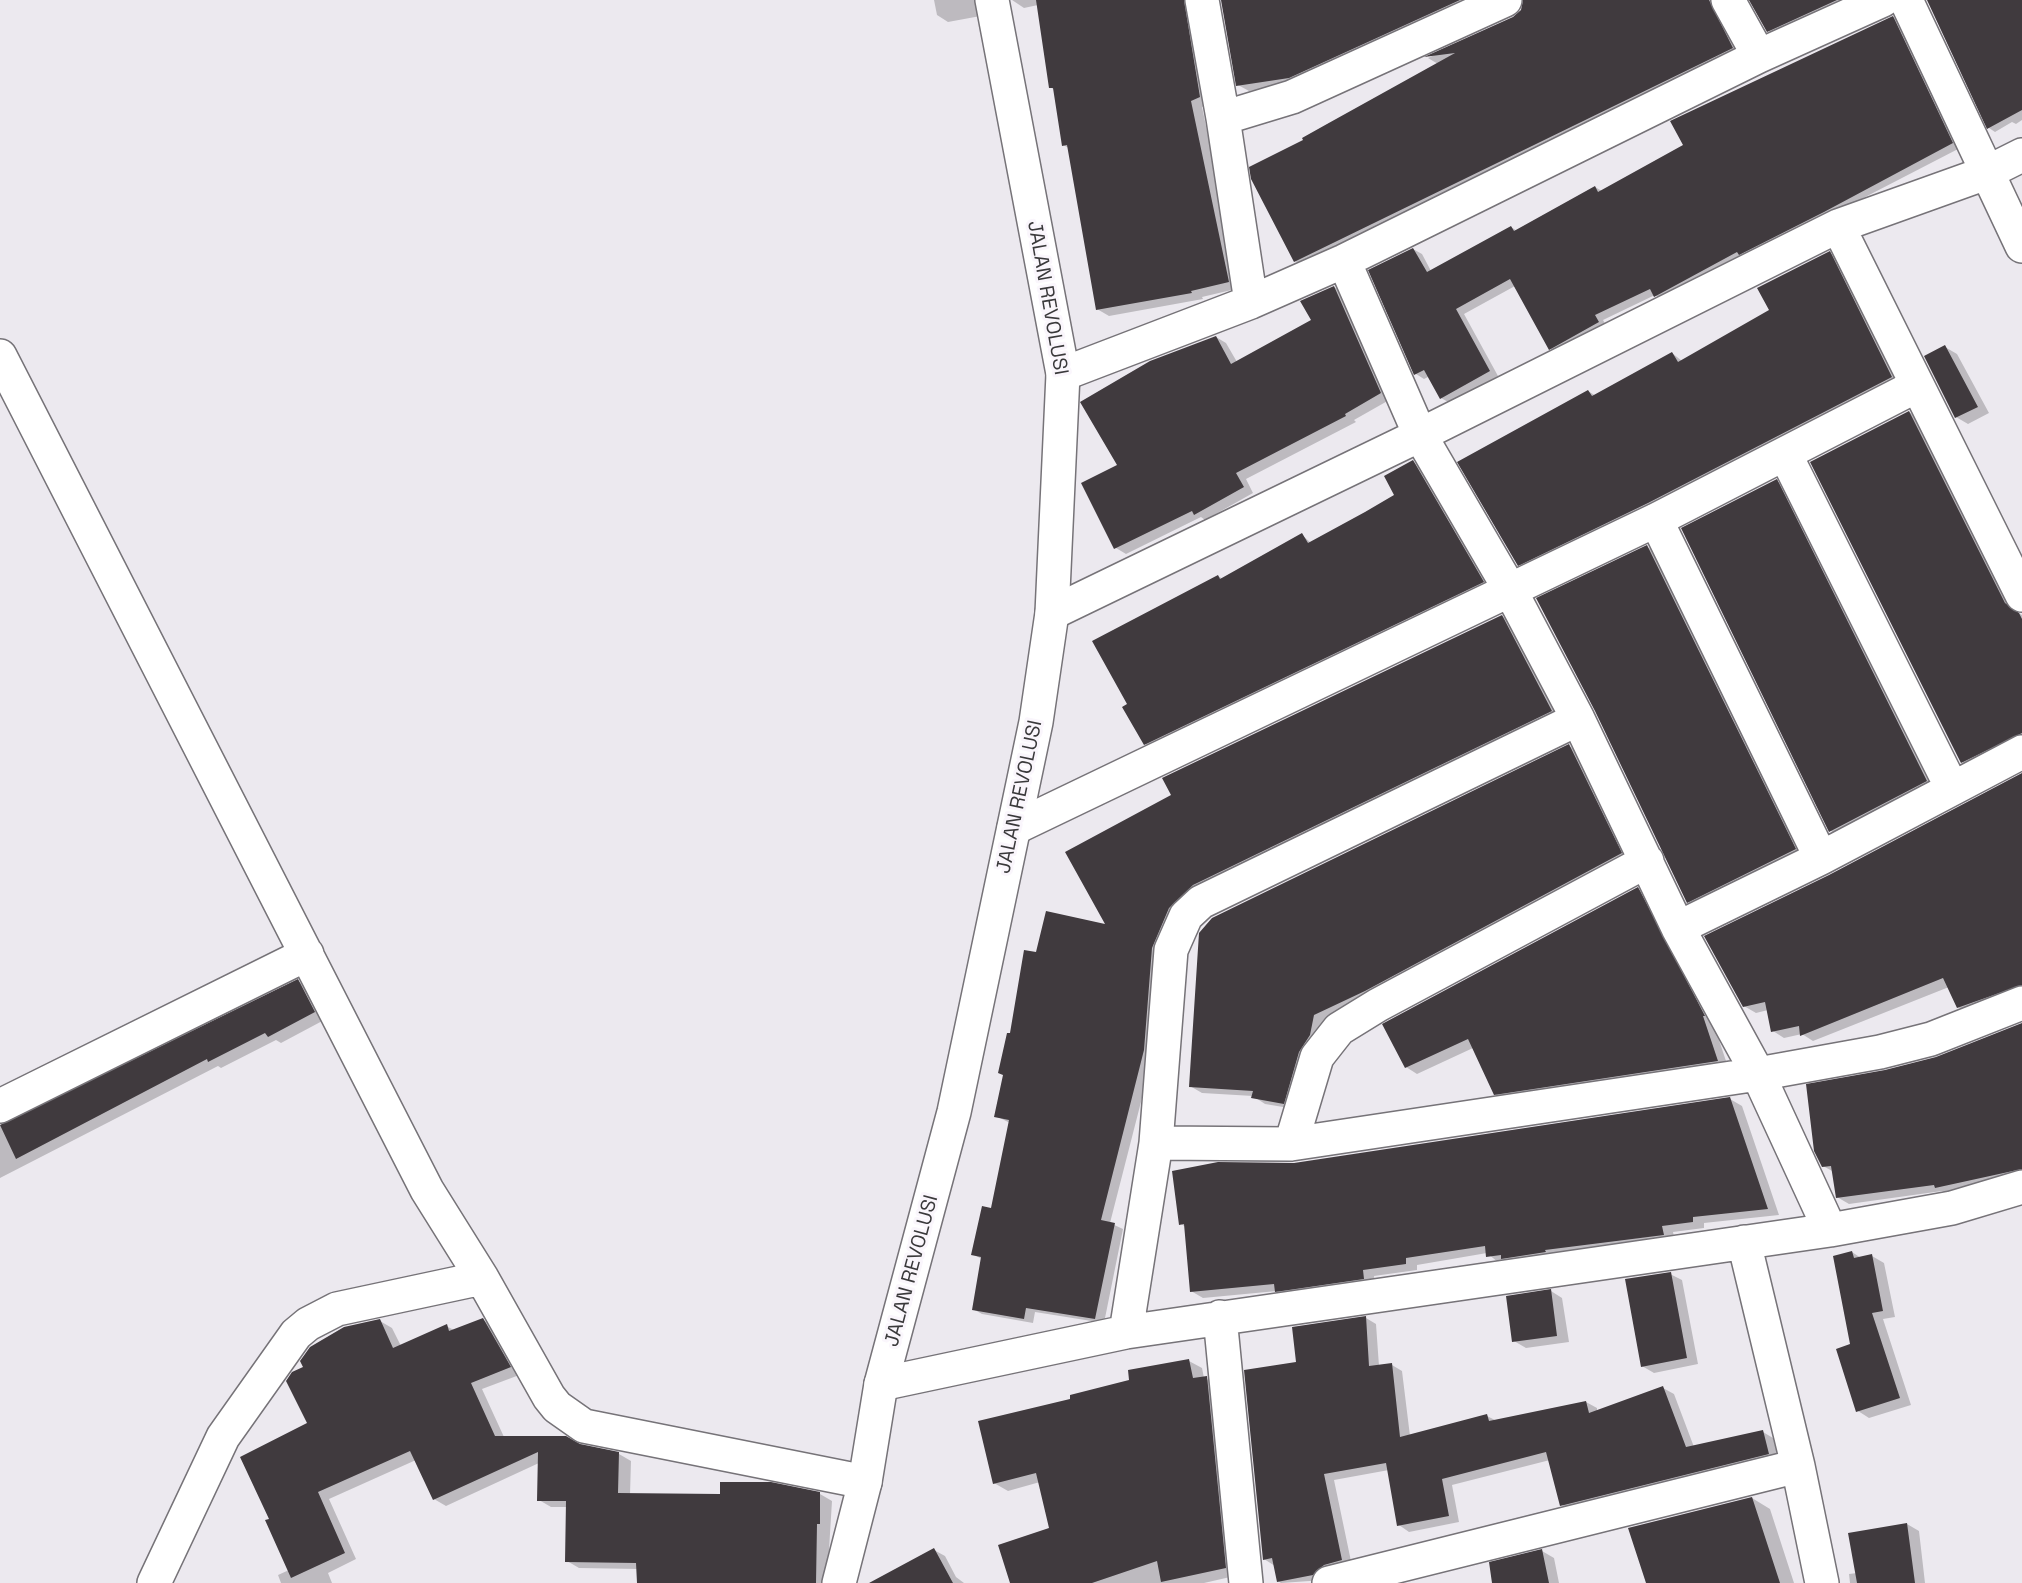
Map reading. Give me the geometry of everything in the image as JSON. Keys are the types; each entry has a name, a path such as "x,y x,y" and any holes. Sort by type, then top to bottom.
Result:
{"street":[{"name":"JALAN REVOLUSI","path":"839,1583 865,1482 881,1384 954,1112 1036,722 1052,613 1063,374 992,0"},
{"path":"1202,0 1223,118 1251,302"},
{"path":"1223,118 1292,97 1505,0"},
{"path":"1728,0 1759,56"},
{"path":"1063,374 1251,302 1344,261 1759,56 1883,0"},
{"path":"1906,0 2022,246"},
{"path":"1052,613 1420,435 1838,226 1986,173 2022,154"},
{"path":"1838,226 2022,595"},
{"path":"1344,261 1420,435 1509,588 1578,718 1678,928 1758,1074 1830,1230"},
{"path":"0,356 427,1190 482,1278 549,1397 557,1407 584,1426 865,1482"},
{"path":"1014,828 1509,588 1656,520 1916,386"},
{"path":"1785,454 1952,789"},
{"path":"1656,520 1821,858"},
{"path":"1126,1332 1156,1143 1171,950 1178,928 1190,911 1201,902 1578,718"},
{"path":"1678,928 1821,858 2022,752"},
{"path":"1291,1144 1317,1057 1339,1029 1378,1005 1647,861"},
{"path":"0,1106 307,954"},
{"path":"1156,1143 1291,1144 1758,1074 1880,1052 1931,1039 2022,1003"},
{"path":"881,1384 1126,1332 1830,1230 1952,1208 2022,1187"},
{"path":"1744,1242 1798,1466 1820,1582"},
{"path":"154,1583 223,1437 296,1334 319,1318 352,1305 482,1278"},
{"path":"1220,1317 1246,1583"},
{"path":"1329,1583 1798,1466"}],"building":[{"path":"1036,0 1184,0 1200,97 1191,101 1229,282 1191,291 1192,293 1096,310 1067,145 1062,146 1053,88 1049,88"},
{"path":"1221,0 1460,0 1289,78 1236,86"},
{"path":"1523,0 1709,0 1733,48 1294,262 1251,179 1249,167 1303,140 1302,138 1455,53 1424,57 1513,17 1521,10"},
{"path":"1749,0 1837,0 1767,32"},
{"path":"1927,0 2022,0 2022,110 1987,129"},
{"path":"1893,16 1953,143 1824,212 1739,255 1737,252 1654,297 1650,289 1595,315 1599,322 1549,350 1510,279 1456,309 1490,371 1440,399 1424,370 1414,375 1368,270 1413,248 1427,272 1511,226 1514,231 1595,186 1598,192 1683,145 1670,121"},
{"path":"1830,251 1892,377 1648,503 1518,566 1457,462 1588,390 1592,396 1672,352 1678,362 1769,310 1757,288"},
{"path":"1334,286 1381,393 1345,414 1346,416 1236,473 1244,487 1194,515 1192,511 1114,549 1081,483 1117,465 1080,402 1150,361 1216,336 1231,364 1311,320 1300,301"},
{"path":"1945,345 1978,407 1955,418 1924,356"},
{"path":"1909,411 2005,603 2019,613 2022,619 2022,733 1961,763 1810,462"},
{"path":"1413,460 1484,582 1144,745 1122,707 1127,704 1092,641 1218,575 1220,579 1302,533 1308,543 1365,512 1394,495 1384,476"},
{"path":"1777,479 1927,781 1829,832 1681,528"},
{"path":"1647,545 1796,849 1687,903 1595,711 1536,598"},
{"path":"1502,615 1552,711 1193,885 1169,908 1152,948 1144,1050 1101,1220 1115,1223 1095,1319 1026,1308 1024,1319 972,1310 981,1257 971,1255 982,1206 991,1208 1009,1120 994,1117 1003,1075 998,1073 1007,1033 1010,1033 1024,950 1036,952 1046,911 1105,924 1065,852 1171,795 1162,778"},
{"path":"1569,744 1622,853 1365,991 1314,1015 1310,1035 1299,1052 1284,1104 1251,1098 1253,1091 1189,1087 1199,933 1212,918"},
{"path":"2022,773 2022,985 1957,1008 1943,978 1800,1036 1799,1026 1771,1032 1765,1002 1743,1007 1704,936 1829,875"},
{"path":"1638,887 1705,1016 1703,1016 1718,1061 1494,1095 1468,1039 1405,1068 1382,1024"},
{"path":"298,979 315,1012 268,1037 265,1033 208,1062 207,1059 16,1159 0,1125"},
{"path":"2022,1023 2022,1169 1935,1188 1934,1185 1836,1198 1831,1166 1822,1167 1814,1151 1806,1084 1885,1070 1936,1057"},
{"path":"1730,1097 1768,1209 1693,1217 1693,1222 1662,1226 1664,1235 1545,1250 1546,1252 1501,1259 1501,1255 1486,1257 1485,1246 1406,1258 1406,1264 1363,1270 1364,1279 1275,1292 1274,1284 1190,1292 1184,1224 1179,1225 1172,1171 1218,1162 1294,1163"},
{"path":"1852,1251 1854,1258 1872,1254 1883,1311 1872,1313 1900,1398 1856,1412 1836,1349 1850,1344 1833,1256"},
{"path":"1671,1272 1687,1358 1641,1367 1625,1279"},
{"path":"1551,1289 1557,1336 1512,1342 1506,1296"},
{"path":"1366,1316 1369,1366 1392,1363 1400,1437 1487,1414 1489,1421 1586,1401 1589,1413 1663,1386 1686,1447 1763,1430 1769,1454 1560,1506 1546,1452 1442,1479 1449,1516 1397,1526 1386,1463 1324,1474 1342,1560 1324,1565 1313,1575 1277,1582 1272,1558 1263,1560 1244,1370 1296,1362 1292,1327"},
{"path":"483,1318 511,1367 471,1383 495,1436 566,1436 580,1444 619,1452 618,1493 720,1494 720,1482 771,1482 820,1492 816,1583 637,1583 636,1563 565,1562 566,1501 537,1501 538,1452 433,1500 410,1451 318,1492 345,1553 291,1578 265,1520 269,1519 240,1457 307,1423 286,1381 292,1372 303,1367 300,1361 310,1347 344,1327 380,1319 393,1348 447,1324 449,1331"},
{"path":"1189,1359 1193,1378 1207,1376 1226,1568 1161,1582 1157,1561 1092,1583 1010,1583 998,1545 1049,1528 1036,1473 993,1484 978,1421 1070,1399 1070,1395 1129,1380 1128,1370"},
{"path":"1752,1497 1780,1583 1646,1583 1628,1528"},
{"path":"1907,1523 1915,1583 1857,1583 1848,1533"},
{"path":"934,1548 953,1583 869,1583"},
{"path":"1542,1549 1549,1583 1492,1583 1489,1562"}]}
